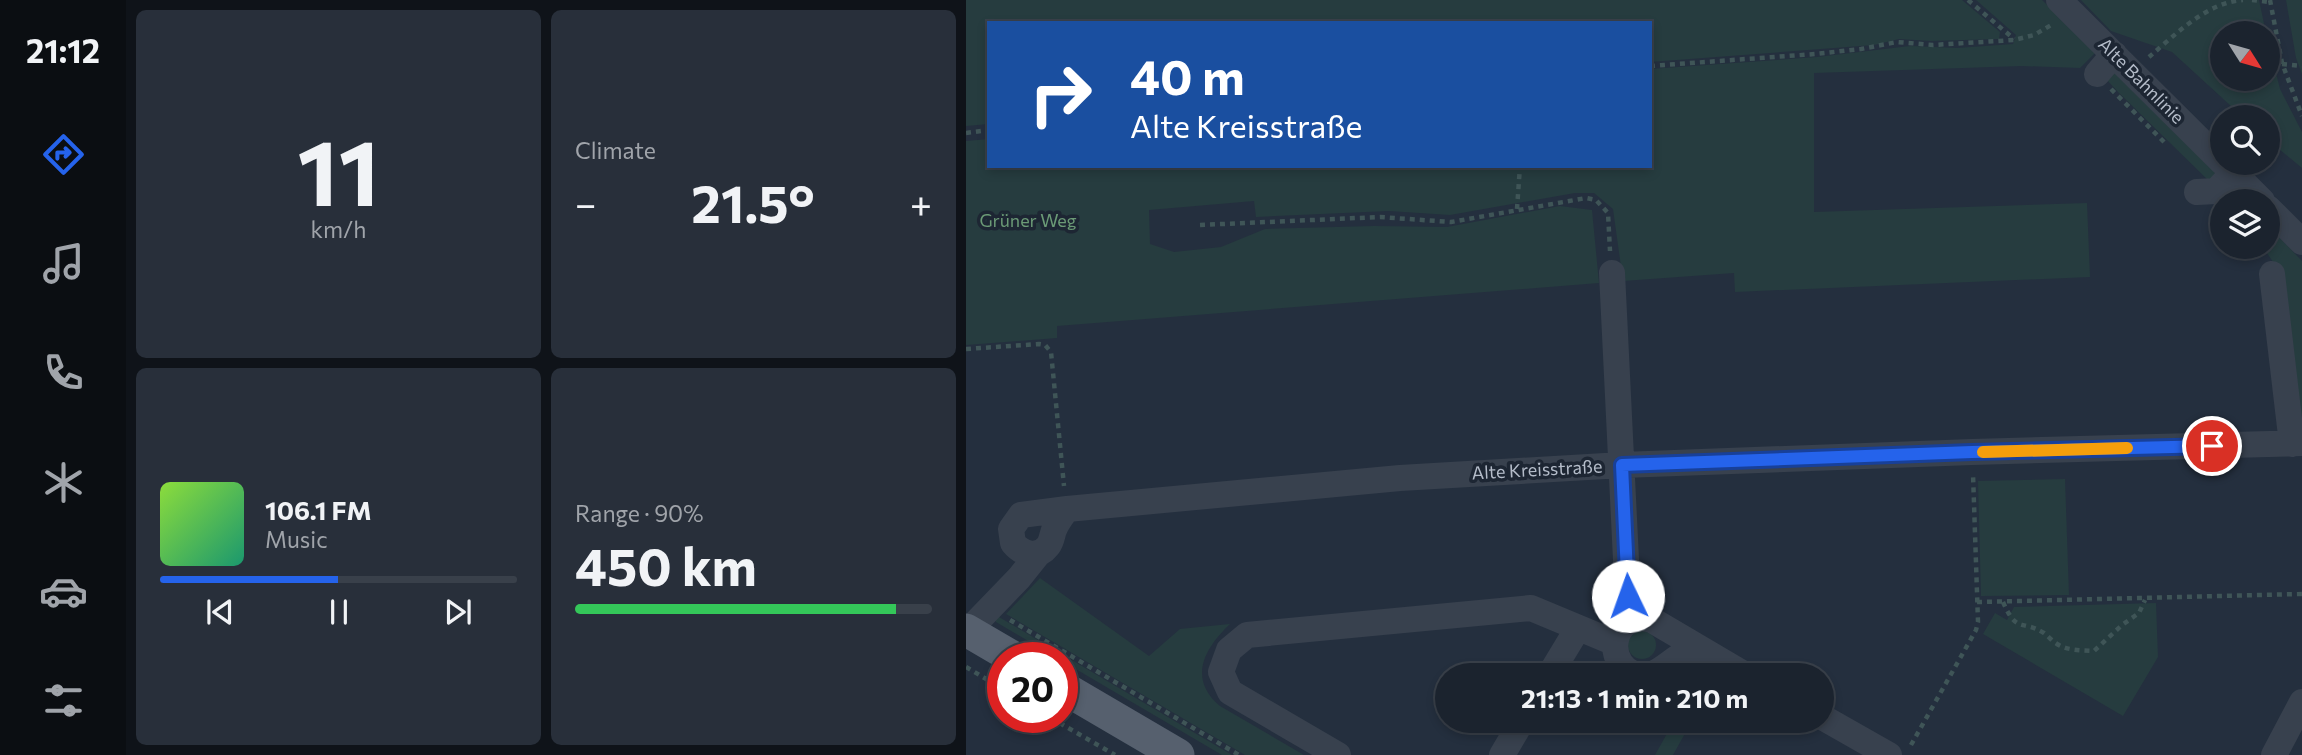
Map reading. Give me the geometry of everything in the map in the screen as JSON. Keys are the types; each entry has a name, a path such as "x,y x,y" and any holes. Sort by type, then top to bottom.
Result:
{"main road":[{"path":"974,623 996,642"},
{"path":"1078,696 1178,755"}],"street":[{"name":"Alte Bahnlinie","path":"2064,5 2210,149"},
{"path":"2097,74 2124,63"},
{"path":"2197,192 2216,191 2223,175"},
{"name":"Alte Bahnlinie","path":"2236,175 2250,189"},
{"path":"2280,220 2302,242"},
{"path":"1612,273 1629,621"},
{"path":"2272,274 2297,444"},
{"name":"Alte Kreisstraße","path":"1039,553 1025,553 1013,543 1011,530 1021,515 1400,478 1622,465 1972,452 2297,444"},
{"path":"974,623 1048,546 1057,523 1067,509"},
{"path":"1339,755 1230,692 1221,672 1229,650 1247,635 1531,608 1615,643"},
{"path":"1621,663 1615,650 1616,636 1629,621 1639,618 1652,620 1724,663"},
{"path":"1557,663 1578,628"},
{"path":"1669,663 1682,653 1699,649"},
{"path":"2274,755 2302,702"},
{"path":"1834,725 1889,755"},
{"path":"1502,755 1515,733"}],"path":[{"path":"1968,0 2014,40"},
{"path":"2124,63 2178,33 2210,11 2230,1 2243,0"},
{"path":"2252,0 2270,1 2282,64 2302,116"},
{"path":"1652,66 1815,54 1897,42 1933,45 2014,40 2034,35 2047,28 2064,5"},
{"path":"2282,64 2302,66"},
{"path":"966,133 987,131"},
{"path":"1517,209 1520,168"},
{"path":"1200,225 1380,217 1451,222 1586,198 1596,200 1608,213 1612,273"},
{"path":"966,349 1039,344 1048,347 1051,352 1067,509"},
{"path":"1906,755 1978,622 1972,452"},
{"path":"1977,602 2145,600 2302,594"},
{"path":"2003,602 2010,617 2022,627 2044,633 2057,644 2072,650 2094,651 2138,613 2145,600"},
{"path":"974,623 1239,755"},
{"path":"966,667 987,679"},
{"path":"1077,733 1115,755"}],"green space":[{"path":"966,0 1962,0 2000,32 1999,39 1899,39 1874,45 1652,62 1652,21 987,21 987,124 966,126"},
{"name":"Grüner Weg","path":"1976,0 2042,0 2095,53 2080,68 2022,66 1814,73 1814,212 2087,203 2090,277 1735,292 1734,273 1623,281 1613,209 1594,193 1575,193 1450,215 1389,211 1256,217 1254,201 1149,210 1150,244 1174,252 1221,247 1265,229 1447,227 1560,206 1592,210 1599,283 1057,326 1057,338 966,345 966,141 987,139 987,168 1652,168 1652,69 1817,57 1910,46 1957,48 2013,44 2016,35"},
{"path":"2081,0 2259,0 2263,21 2210,21 2210,87 2172,52 2111,31"},
{"path":"2286,0 2302,0 2302,74 2296,58"},
{"path":"2111,68 2210,168 2210,175 2219,177 2211,183 2107,80"},
{"path":"2280,89 2302,132 2302,168 2280,150 2280,105 2230,105 2215,91"},
{"path":"2280,238 2302,261 2302,432 2279,271 2271,259 2280,259"},
{"path":"2065,479 2069,595 1981,596 1978,481"},
{"path":"1040,578 1149,656 1180,629 1230,624 1207,653 1202,674 1204,685 1220,706 1304,755 1245,755 1078,656 1078,642 1053,642 1006,614"},
{"path":"2156,603 2158,657 2123,716 1983,634 1995,613 2007,620 2014,607"},
{"path":"994,614 1041,642 1030,642 996,622"},
{"path":"1642,631 1652,635 1656,645 1652,655 1642,659 1632,655 1628,645 1632,635"},
{"path":"1078,664 1232,755 1222,755 1078,670"},
{"path":"1667,733 1685,733 1673,755 1655,755"}],"slow traffic":[{"path":"1983,452 2127,448"}],"route":[{"path":"1628,596 1622,465 2212,446"}]}
